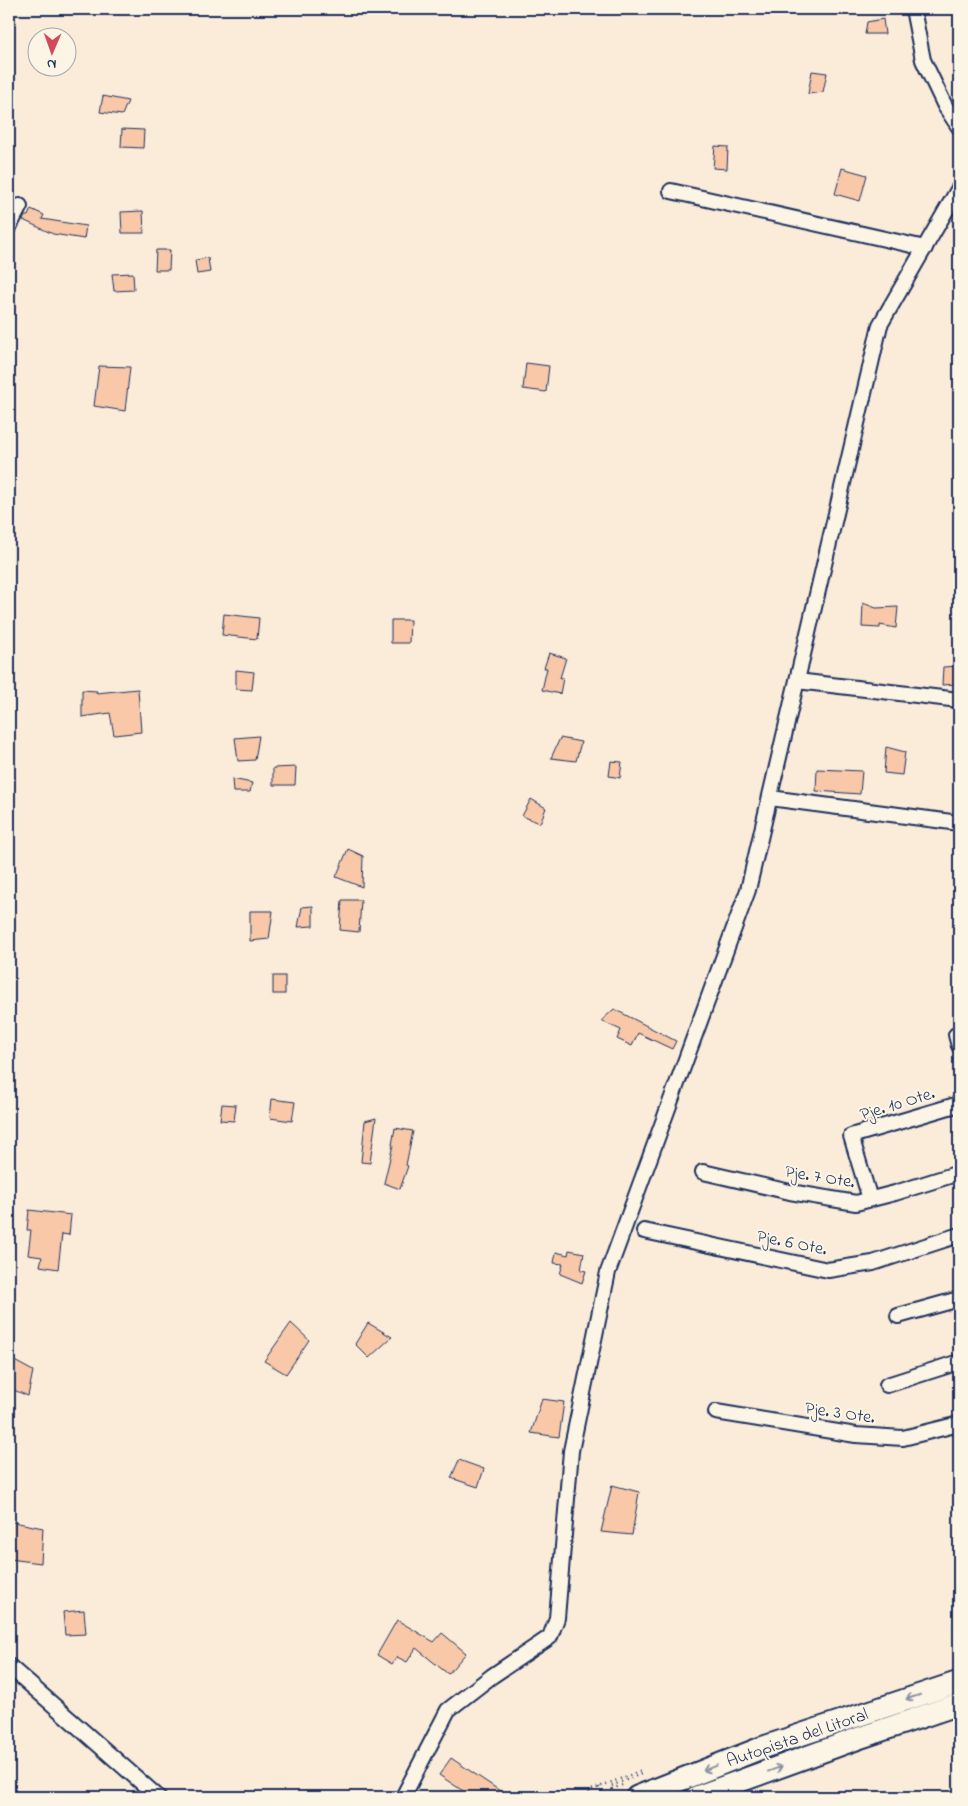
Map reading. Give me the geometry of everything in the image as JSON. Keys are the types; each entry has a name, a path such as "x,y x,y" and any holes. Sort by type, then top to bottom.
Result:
{"main road":[{"name":"Autopista del Litoral","path":"637,1797 764,1747 959,1682"},
{"path":"696,1797 959,1704"}],"street":[{"path":"913,9 923,60 945,106 959,127"},
{"path":"403,1797 448,1710 492,1676 550,1637 556,1618 571,1451 608,1272 748,890 880,325 959,188"},
{"path":"671,190 925,248"},
{"path":"9,227 20,206"},
{"path":"797,682 959,700"},
{"path":"770,798 959,823"},
{"name":"Pje. 10 Ote.","path":"870,1199 851,1136 959,1104"},
{"name":"Pje. 7 Ote.","path":"703,1172 790,1192 856,1203 959,1173"},
{"name":"Pje. 6 Ote.","path":"644,1231 828,1270 873,1263 959,1235"},
{"path":"898,1316 959,1298"},
{"path":"887,1385 959,1362"},
{"name":"Pje. 3 Ote.","path":"716,1412 856,1435 903,1438 959,1424"},
{"path":"9,1666 158,1797"}],"path":[{"path":"592,1797 589,1791 640,1771 641,1774 611,1786 612,1789 647,1775"},
{"path":"599,1787 603,1797"}],"building":[{"path":"883,19 885,34 865,34 867,22"},
{"path":"812,71 827,73 823,92 808,94"},
{"path":"103,96 128,101 122,115 100,112"},
{"path":"122,129 144,130 143,148 121,147"},
{"path":"715,146 728,147 727,169 713,168"},
{"path":"842,168 867,175 860,201 835,194"},
{"path":"31,209 44,215 42,219 86,226 84,239 53,234 23,220 25,216 28,216"},
{"path":"143,211 144,233 122,233 121,212"},
{"path":"156,250 170,250 169,270 155,270"},
{"path":"208,258 210,272 197,274 195,260"},
{"path":"133,273 134,290 114,291 112,274"},
{"path":"526,363 549,366 546,392 523,389"},
{"path":"99,366 130,367 125,411 94,406"},
{"path":"863,603 876,608 898,607 896,628 880,625 880,628 862,627"},
{"path":"224,614 259,618 257,639 222,635"},
{"path":"391,620 410,620 409,643 391,643"},
{"path":"549,653 566,658 560,678 563,678 560,694 542,690 547,668 544,668"},
{"path":"958,666 957,684 942,685 943,667"},
{"path":"236,670 254,672 252,690 236,689"},
{"path":"138,689 141,732 114,735 110,713 82,717 82,690 97,691 96,693"},
{"path":"259,736 255,760 238,761 235,738"},
{"path":"560,738 581,742 576,761 551,758"},
{"path":"886,747 905,752 902,775 884,773"},
{"path":"611,761 622,762 620,778 609,776"},
{"path":"296,767 295,785 273,785 273,768"},
{"path":"817,769 862,771 860,794 816,791"},
{"path":"232,779 252,783 250,792 233,792"},
{"path":"531,799 546,808 540,823 522,816"},
{"path":"348,849 363,856 362,887 336,877"},
{"path":"342,900 361,900 359,932 340,930"},
{"path":"313,906 313,926 298,927 302,907"},
{"path":"250,911 273,911 269,939 250,941"},
{"path":"273,976 285,976 285,994 273,994"},
{"path":"614,1009 676,1041 672,1049 638,1033 632,1046 617,1039 621,1030 601,1021"},
{"path":"272,1099 295,1102 292,1121 270,1118"},
{"path":"222,1104 236,1105 234,1121 220,1120"},
{"path":"376,1118 370,1163 361,1162 365,1121"},
{"path":"395,1128 413,1131 406,1165 408,1166 400,1189 384,1183"},
{"path":"29,1210 71,1215 69,1235 62,1234 58,1269 40,1266 42,1257 28,1255 31,1230 27,1230"},
{"path":"569,1250 584,1253 581,1270 586,1271 582,1283 560,1274 563,1264 554,1263 556,1252 568,1255"},
{"path":"291,1323 309,1340 286,1374 264,1361"},
{"path":"368,1323 392,1337 369,1358 355,1344"},
{"path":"9,1358 33,1371 28,1396 9,1388"},
{"path":"542,1399 564,1402 559,1437 531,1433"},
{"path":"459,1460 484,1469 478,1487 451,1478"},
{"path":"612,1485 639,1492 632,1535 601,1532"},
{"path":"9,1521 43,1528 41,1563 9,1559"},
{"path":"84,1610 86,1634 65,1635 63,1612"},
{"path":"397,1620 434,1642 442,1633 466,1653 448,1674 416,1648 407,1662 397,1657 392,1664 377,1655"},
{"path":"451,1758 509,1797 472,1797 439,1775"}]}
